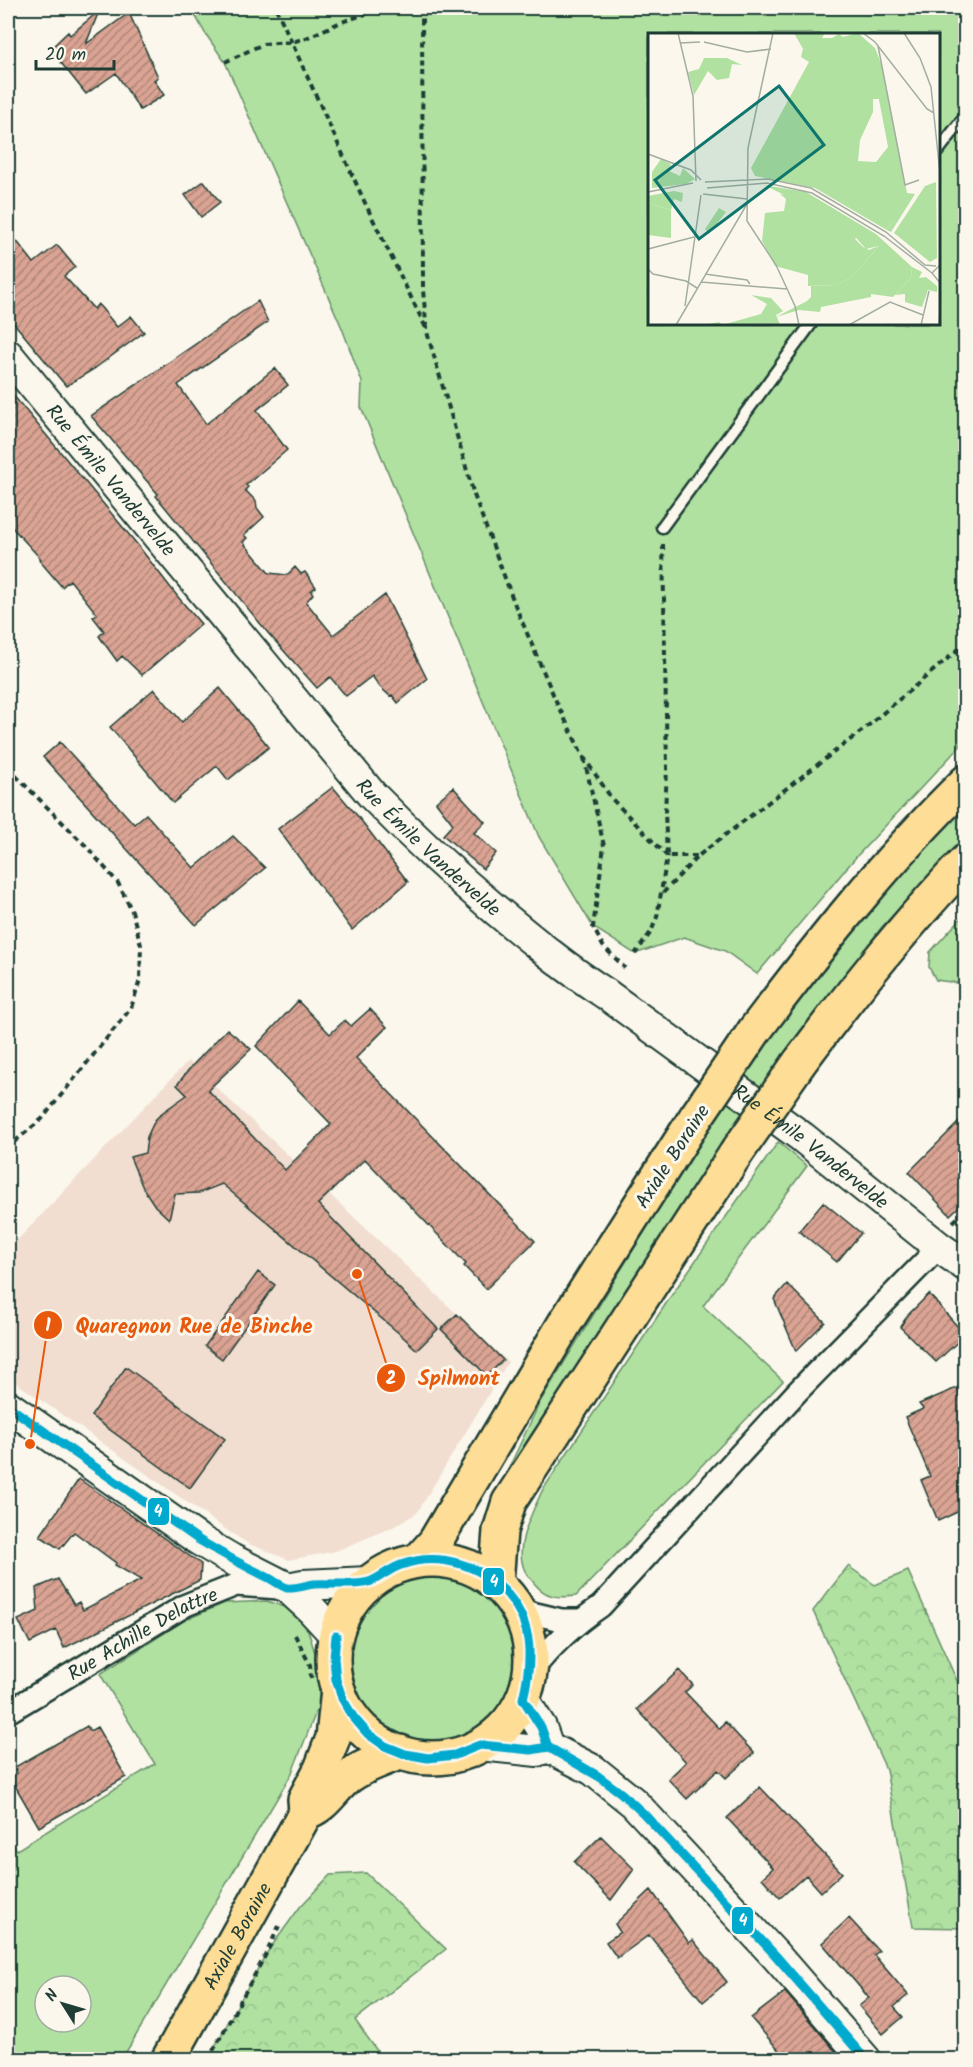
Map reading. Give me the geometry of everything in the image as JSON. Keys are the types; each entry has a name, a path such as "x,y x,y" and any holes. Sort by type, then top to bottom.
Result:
{"main road":[{"name":"Axiale Boraine","path":"419,1560 435,1542 565,1323 696,1117 755,1030 797,975 892,860 966,782"},
{"path":"496,1582 500,1531 509,1502 735,1155 846,1000 915,915 966,861"},
{"name":"Axiale Boraine","path":"168,2060 306,1812 305,1799 321,1769 333,1738 325,1689 333,1663 336,1636 351,1602 369,1582 393,1568 419,1560 446,1560 481,1572 509,1595 519,1610 531,1645 526,1686 508,1722 480,1745 463,1753 445,1757 418,1757 383,1745 362,1728 325,1689"},
{"name":"Axiale Boraine","path":"306,1812 317,1809 348,1777 400,1752"}],"street":[{"name":"Rue Émile Vandervelde","path":"8,355 372,795 443,865 563,964 802,1137 966,1266"},
{"path":"866,2060 776,1956 634,1803 593,1770 548,1747 526,1686 553,1645 580,1620 601,1606 797,1392 939,1247"},
{"path":"8,1406 199,1540 288,1588 336,1636"},
{"path":"288,1588 303,1585 369,1582"},
{"name":"Rue Achille Delattre","path":"8,1712 186,1605 236,1585 288,1588"},
{"path":"519,1610 561,1620 580,1620"},
{"path":"480,1745 537,1751 548,1747"}],"lane":[{"path":"940,150 966,116"},
{"path":"662,527 809,326"}],"path":[{"path":"276,8 427,332 474,495 524,626 556,701 583,756 612,799 667,856 698,856"},
{"path":"225,62 263,44 292,42 306,38 368,13 369,8"},
{"path":"422,8 423,290 427,332"},
{"path":"634,954 651,932 657,917 667,856 662,527"},
{"path":"662,893 698,856 863,730 966,643"},
{"path":"583,756 604,846 593,927 603,946 625,968"},
{"path":"8,768 86,846 118,883 132,911 141,945 140,980 130,1008 42,1119 8,1147"},
{"path":"8,814 8,827"},
{"path":"294,1633 325,1689"}],"shaded area":[{"path":"188,1061 508,1362 417,1513 393,1527 336,1551 289,1560 249,1544 8,1377 8,1250"}],"green space":[{"path":"191,8 965,8 965,741 856,857 757,974 725,951 684,937 635,954 593,927 539,837 361,407 362,382 342,328 225,62"},
{"path":"965,800 965,837 881,928 771,1074 540,1434 505,1476 541,1400 715,1117 787,1010 879,895"},
{"path":"965,914 965,978 957,983 936,980 929,967 930,952"},
{"path":"778,1142 807,1166 703,1306 783,1381 576,1596 558,1597 543,1592 526,1572 521,1551 525,1530 542,1491 673,1293"},
{"path":"848,1566 875,1585 908,1571 965,1699 965,1928 913,1927 886,1769 813,1611"},
{"path":"432,1577 448,1578 464,1583 478,1590 490,1601 501,1613 508,1627 513,1643 513,1675 508,1691 501,1705 490,1717 478,1728 464,1735 448,1740 432,1741 416,1740 400,1735 386,1728 374,1717 363,1705 356,1691 351,1675 350,1659 351,1643 356,1627 363,1613 374,1601 386,1590 400,1583 416,1578"},
{"path":"267,1601 291,1609 308,1630 315,1653 320,1702 291,1775 122,2059 8,2059 8,1837 17,1850 155,1764 100,1674 185,1620 225,1603"},
{"path":"366,1873 446,1949 355,2020 383,2059 208,2059 266,1954 300,1907 330,1875"}],"building":[{"path":"99,11 86,44 129,13 158,77 154,80 164,95 140,110 116,73 86,94 50,49 68,32 70,35"},
{"path":"204,181 220,202 201,217 185,195"},
{"path":"8,230 34,263 57,245 75,267 64,276 94,309 98,304 117,327 131,316 144,332 94,369 66,386 8,316"},
{"path":"258,301 268,322 178,385 206,424 275,368 288,385 257,410 287,450 246,485 248,487 245,490 256,501 257,508 264,517 244,535 247,538 243,542 269,573 287,575 295,567 301,574 305,572 316,587 311,591 313,594 306,602 333,635 385,595 427,679 398,703 392,695 390,696 380,687 372,676 346,696 330,677 317,688 268,633 156,496 158,494 91,416"},
{"path":"8,389 201,624 142,675 122,656 117,661 99,636 104,631 93,617 97,614 70,580 62,587 39,560 41,559 8,523"},
{"path":"220,688 269,747 228,780 217,766 173,803 110,727 154,689 182,722"},
{"path":"60,742 134,824 146,814 194,868 233,836 265,868 196,925 43,757"},
{"path":"333,787 408,882 352,930 278,829"},
{"path":"453,787 485,822 474,833 496,853 483,869 443,835 453,824 436,802"},
{"path":"298,1001 330,1034 345,1020 351,1026 370,1009 387,1027 356,1058 535,1241 486,1289 464,1266 466,1264 365,1159 318,1204 438,1329 417,1350 222,1184 199,1193 175,1194 169,1219 155,1206 143,1188 130,1157 145,1153 147,1137 155,1120 187,1095 177,1085 227,1029 251,1049 208,1090 285,1170 331,1124 256,1046"},
{"path":"966,1115 966,1200 950,1215 909,1172"},
{"path":"823,1202 861,1233 837,1262 799,1231"},
{"path":"258,1272 275,1285 222,1359 205,1346"},
{"path":"787,1284 825,1322 796,1351 774,1299"},
{"path":"929,1294 965,1335 936,1362 900,1327 908,1315"},
{"path":"457,1314 503,1360 487,1376 441,1329"},
{"path":"126,1367 225,1439 190,1488 91,1416"},
{"path":"966,1384 966,1508 938,1521 921,1480 930,1476 905,1417 923,1409 919,1404"},
{"path":"79,1479 201,1564 200,1580 64,1648 56,1630 30,1643 18,1620 38,1611 36,1588 58,1579 74,1605 79,1602 83,1610 141,1580 115,1565 116,1563 74,1532 60,1549 40,1536"},
{"path":"679,1670 693,1685 685,1692 720,1729 725,1722 754,1753 726,1778 718,1770 687,1799 668,1779 686,1762 637,1709"},
{"path":"87,1726 90,1731 97,1727 126,1777 39,1827 10,1777 17,1773 15,1767"},
{"path":"760,1787 842,1873 821,1892 806,1875 780,1898 762,1878 773,1868 727,1818"},
{"path":"601,1836 634,1869 611,1900 574,1862"},
{"path":"651,1890 689,1943 693,1940 727,1982 703,2002 649,1935 617,1958 606,1942 620,1932 615,1924"},
{"path":"849,1918 879,1951 874,1955 908,1995 894,2007 903,2017 883,2034 859,2006 869,1998 822,1943"},
{"path":"785,1992 843,2060 787,2060 751,2018"}],"transit line":[{"name":"4","path":"8,1406 199,1540 287,1588 314,1584 364,1583 373,1581 401,1565 430,1560 445,1560 486,1576 508,1595 523,1619 529,1645 528,1672 523,1699 541,1727 548,1747"},
{"name":"4","path":"336,1636 334,1658 336,1680 343,1700 354,1718 368,1734 385,1746 405,1754 428,1758 455,1755 480,1745 531,1750 548,1747 598,1776 643,1813 776,1956 866,2060"}],"place":[{"name":"Spilmont","path":"357,1274"},
{"name":"Quaregnon Rue de Binche","path":"30,1444"}]}
